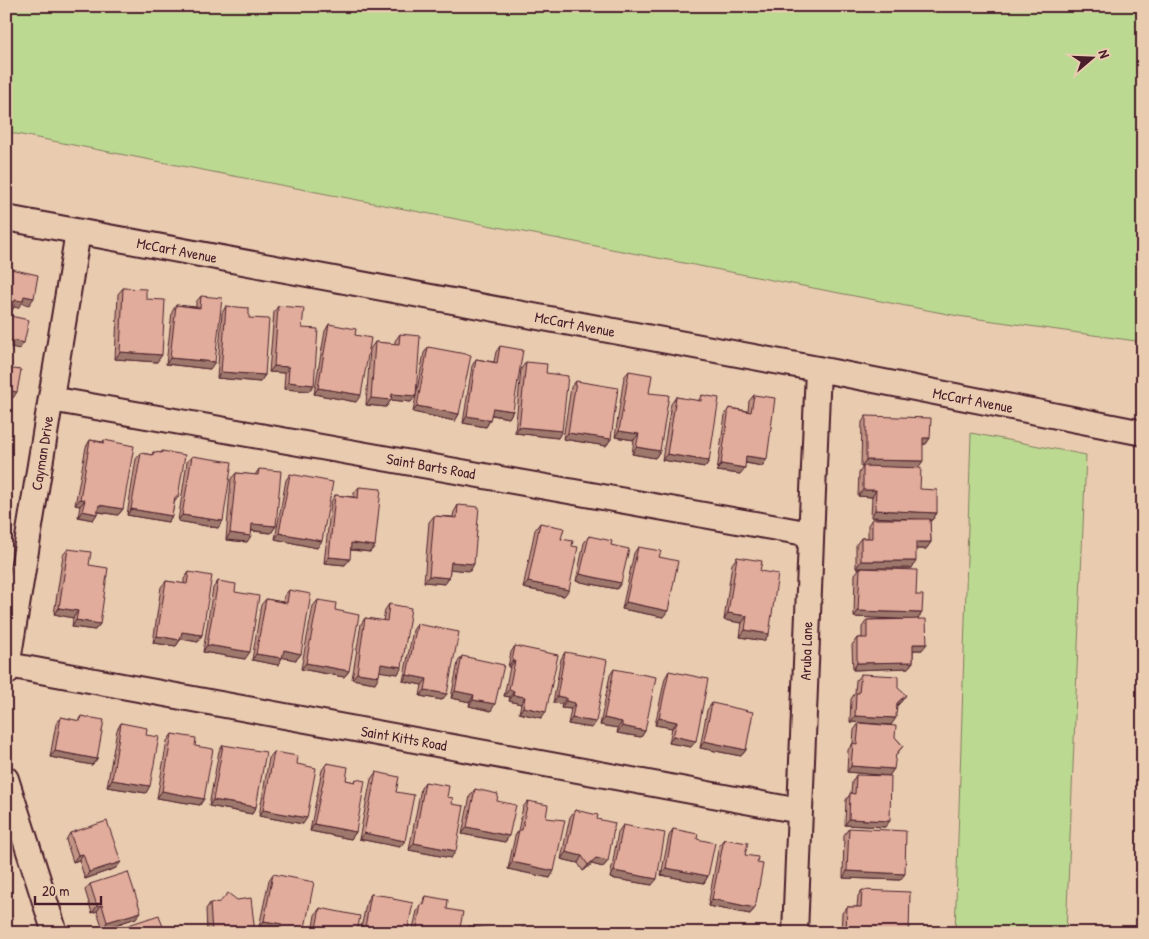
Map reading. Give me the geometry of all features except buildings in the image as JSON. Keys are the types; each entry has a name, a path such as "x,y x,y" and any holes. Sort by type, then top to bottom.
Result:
{"street":[{"name":"McCart Avenue","path":"6,218 818,369 1143,433"},
{"name":"Cayman Drive","path":"7,669 78,232"},
{"name":"Aruba Lane","path":"795,933 818,369"},
{"name":"Saint Barts Road","path":"51,398 811,534"},
{"name":"Saint Kitts Road","path":"7,669 800,811"},
{"path":"6,780 55,933"}],"green space":[{"path":"6,6 1143,6 1143,342 958,316 6,132"},
{"path":"971,433 1086,455 1066,933 955,933"}]}
